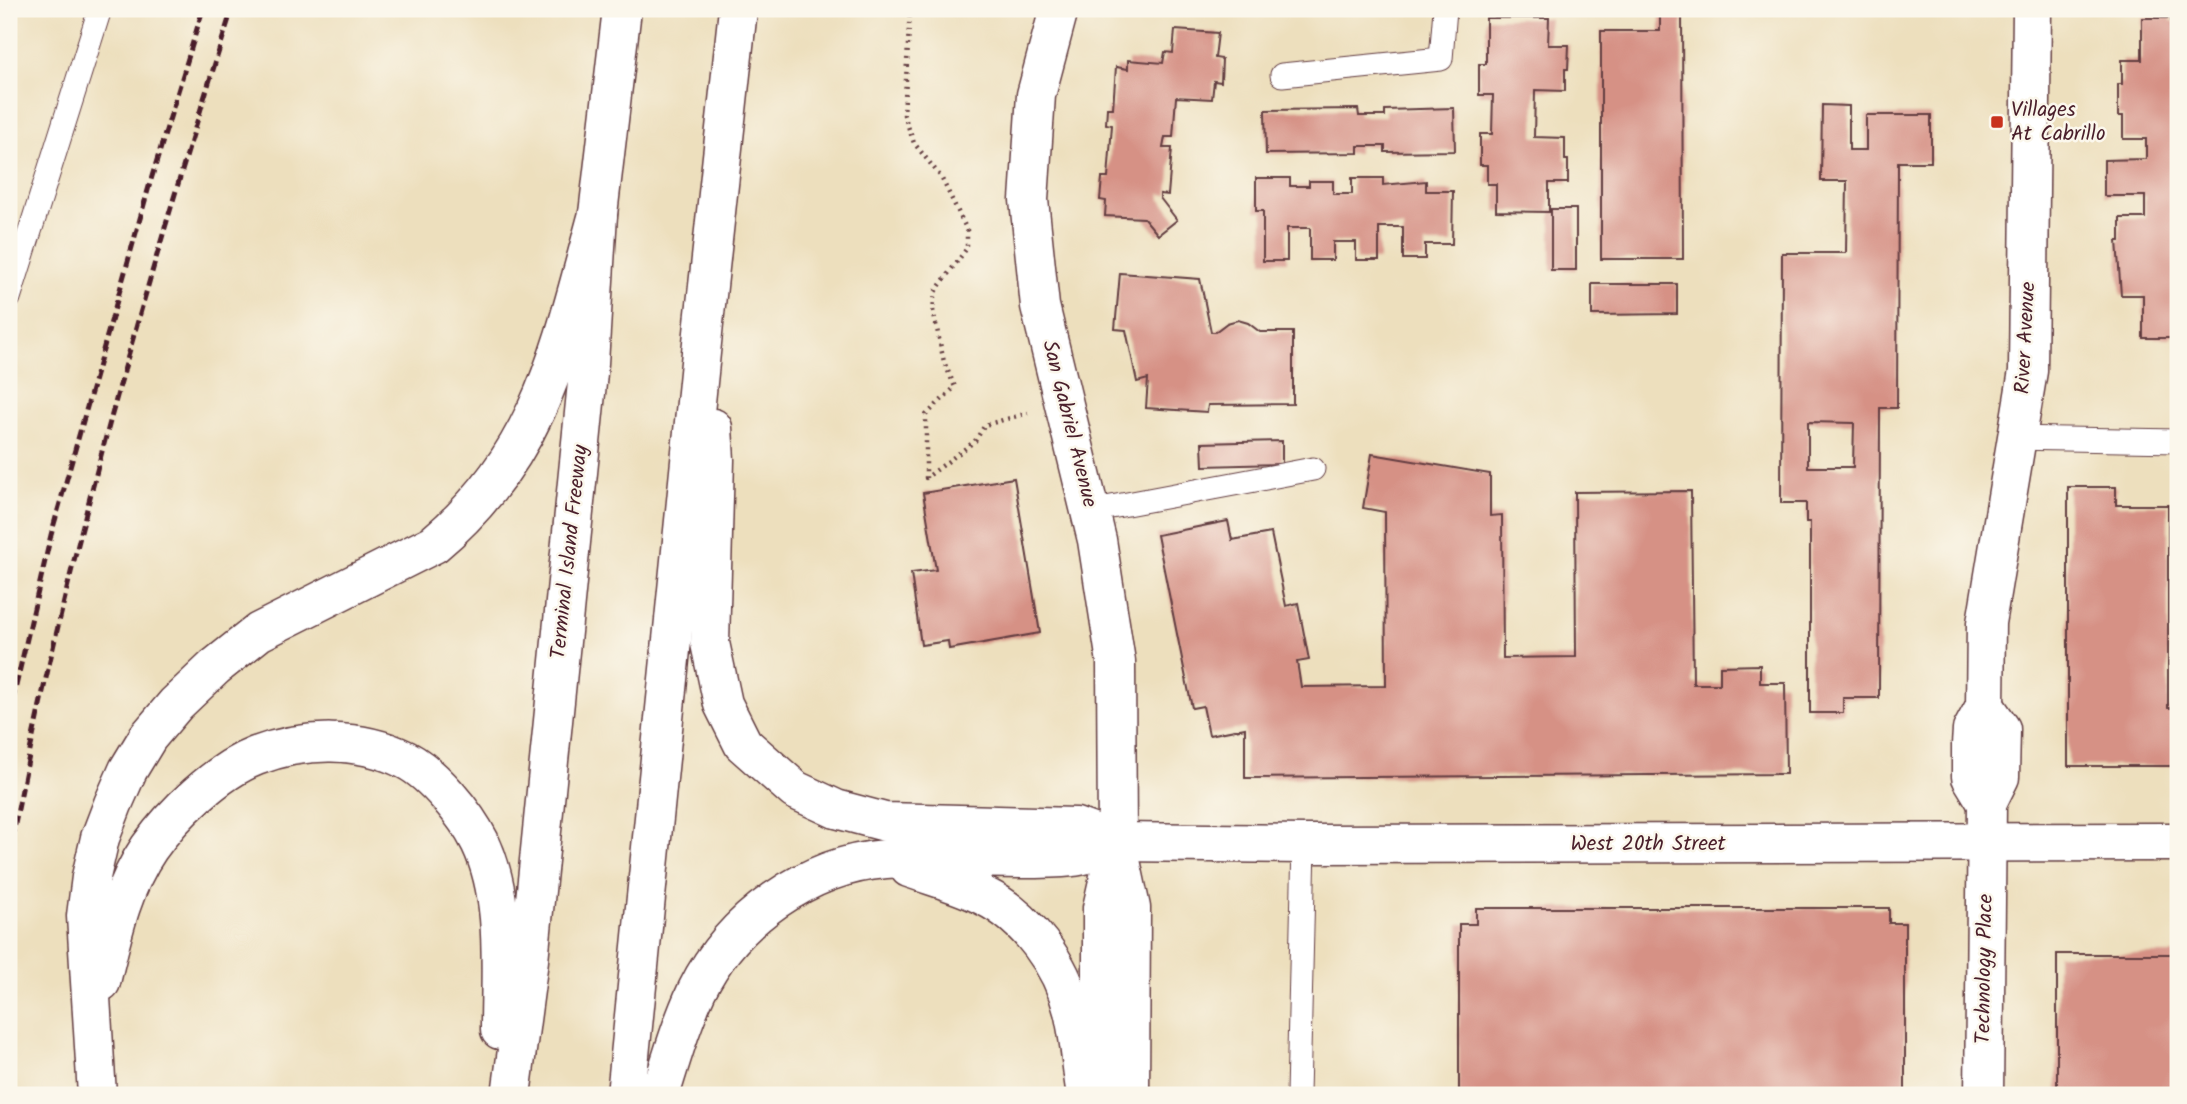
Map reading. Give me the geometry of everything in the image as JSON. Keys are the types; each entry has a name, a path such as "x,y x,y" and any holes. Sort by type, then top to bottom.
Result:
{"main road":[{"name":"Terminal Island Freeway","path":"511,1095 529,960 589,363 598,215 622,9"},
{"path":"626,1095 738,9"},
{"name":"San Gabriel Avenue","path":"1059,9 1036,95 1029,200 1040,306 1097,540 1116,662 1117,842 1131,908 1130,1095"},
{"name":"River Avenue","path":"1986,844 1987,803 1970,777 1972,730 1985,706 1986,623 2028,371 2032,9"},
{"path":"97,1095 86,916 100,838 128,770 148,737 176,704 215,667 259,632 434,544 478,502 513,456 541,400 562,343 598,215"},
{"path":"704,323 715,460 709,643 723,704 743,744 795,790 836,809 885,822 1076,827 1117,842"},
{"path":"92,1018 116,922 128,886 149,849 181,811 219,778 255,756 304,743 349,744 374,749 407,761 434,783 462,813 480,842 498,908 501,1095"},
{"path":"660,1095 679,1034 698,989 719,955 744,925 776,899 807,881 843,867 884,859 1074,857 1117,842"},
{"name":"San Gabriel Avenue","path":"1098,1095 1102,1052 1102,908 1117,842"},
{"name":"West 20th Street","path":"1117,842 2178,842"},
{"name":"Technology Place","path":"1984,1095 1986,844"},
{"path":"884,859 985,896 1015,916 1031,934 1046,952 1062,980 1073,1009 1086,1095"}],"lane":[{"path":"9,298 100,9"},
{"path":"1282,75 1441,59 1445,9"},
{"path":"2017,438 2178,441"},
{"path":"1090,511 1313,469"},
{"path":"1298,1095 1304,844"}],"path":[{"path":"911,9 904,115 914,143 940,177 967,230 967,248 934,292 933,310 944,362 955,387 926,415 926,478 975,441 985,425 1064,404"}],"building":[{"path":"1682,9 1683,259 1601,259 1601,31 1660,31 1660,10"},
{"path":"1486,18 1549,18 1548,45 1569,45 1565,91 1535,90 1534,137 1565,138 1565,160 1568,160 1568,183 1549,183 1549,212 1496,211 1496,184 1487,184 1487,165 1480,165 1480,134 1492,134 1493,95 1479,95 1479,64 1486,64"},
{"path":"2142,18 2171,18 2171,21 2178,21 2178,335 2171,335 2171,338 2143,338 2143,295 2121,295 2117,241 2120,241 2120,218 2145,218 2145,196 2104,196 2104,160 2146,159 2146,139 2123,139 2123,116 2118,116 2118,84 2122,84 2122,60 2142,60"},
{"path":"1175,30 1218,33 1215,58 1222,59 1221,82 1214,81 1212,99 1176,97 1173,137 1165,137 1163,148 1172,148 1168,195 1160,194 1160,198 1177,220 1158,235 1144,218 1105,216 1106,201 1100,200 1102,178 1108,178 1112,125 1106,124 1107,108 1113,108 1116,67 1128,69 1128,60 1163,63 1165,52 1173,53"},
{"path":"1822,105 1849,106 1849,150 1866,150 1866,115 1931,115 1931,162 1898,162 1897,408 1880,408 1879,698 1843,698 1843,713 1810,713 1810,522 1806,522 1806,503 1781,503 1782,253 1846,253 1847,181 1821,181","holes":["1808,422 1854,423 1853,467 1808,467"]},
{"path":"1454,108 1455,151 1385,152 1385,146 1358,146 1358,153 1266,154 1265,110 1358,109 1359,116 1385,116 1385,110"},
{"path":"1256,178 1290,178 1290,186 1309,186 1309,181 1333,181 1333,194 1352,194 1352,178 1383,178 1383,185 1426,181 1426,191 1453,191 1452,244 1425,244 1425,259 1403,259 1403,227 1379,227 1379,260 1356,260 1356,242 1333,242 1333,260 1310,260 1310,228 1287,228 1287,261 1263,261 1263,211 1256,211"},
{"path":"1551,209 1576,209 1576,270 1551,270"},
{"path":"1120,273 1200,279 1211,332 1238,320 1248,323 1260,332 1293,332 1293,404 1208,405 1207,412 1146,408 1148,379 1137,382 1126,330 1115,329"},
{"path":"1592,284 1677,284 1677,314 1592,315"},
{"path":"1282,441 1282,464 1203,466 1202,443"},
{"path":"1372,454 1490,474 1490,516 1502,515 1503,658 1576,657 1575,492 1691,491 1693,684 1720,684 1720,666 1760,665 1760,683 1785,683 1786,774 1245,778 1245,728 1209,735 1203,706 1192,708 1157,535 1228,521 1232,540 1271,533 1286,606 1298,603 1309,660 1297,662 1301,687 1386,686 1385,512 1363,508"},
{"path":"1014,478 1040,633 949,649 948,641 921,645 911,573 936,570 923,493"},
{"path":"2068,487 2116,487 2116,505 2168,505 2168,708 2178,708 2178,766 2068,766"},
{"path":"1476,908 1889,908 1889,923 1905,923 1905,1095 1459,1095 1459,924 1476,924"},
{"path":"2057,954 2178,954 2178,1095 2057,1095"}],"railway":[{"path":"9,716 51,535 150,183 203,9"},
{"path":"9,855 55,641 108,429 137,323 232,9"}],"place":[{"name":"Villages At Cabrillo","path":"1997,122"}]}
